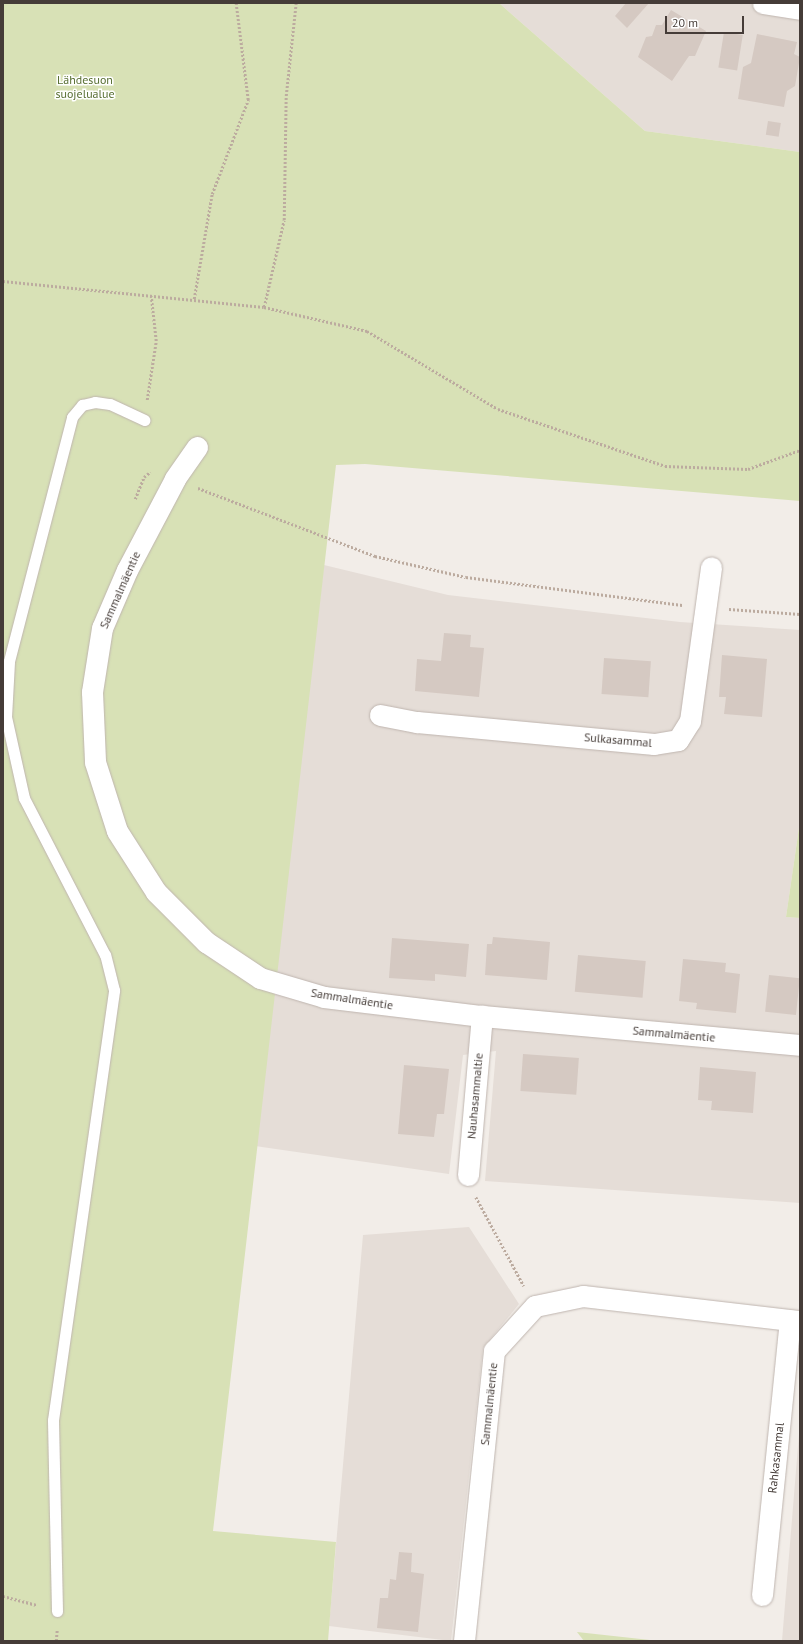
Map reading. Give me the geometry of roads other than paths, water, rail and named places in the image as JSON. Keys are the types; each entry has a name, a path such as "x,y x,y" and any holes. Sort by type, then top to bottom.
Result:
{"street":[{"path":"763,3 800,9"},
{"name":"Sammalmäentie","path":"197,447 175,479 127,570 102,628 92,692 95,762 116,831 156,892 206,942 260,978 324,996 482,1016 800,1045"},
{"name":"Sulkasammal","path":"380,715 418,722 654,744 678,740 690,721 703,607 711,567"},
{"name":"Nauhasammaltie","path":"468,1175 482,1016"},
{"name":"Sammalmäentie","path":"464,1641 494,1351 535,1306 583,1296 795,1321"},
{"name":"Rahkasammal","path":"762,1595 795,1321"}],"lane":[{"path":"57,1611 53,1420 114,990 105,955 24,798 6,717 9,661 72,417 82,406 95,402 110,404 144,420"}],"park label":[{"name":"Lähdesuon suojelualue","path":"85,87"}]}
